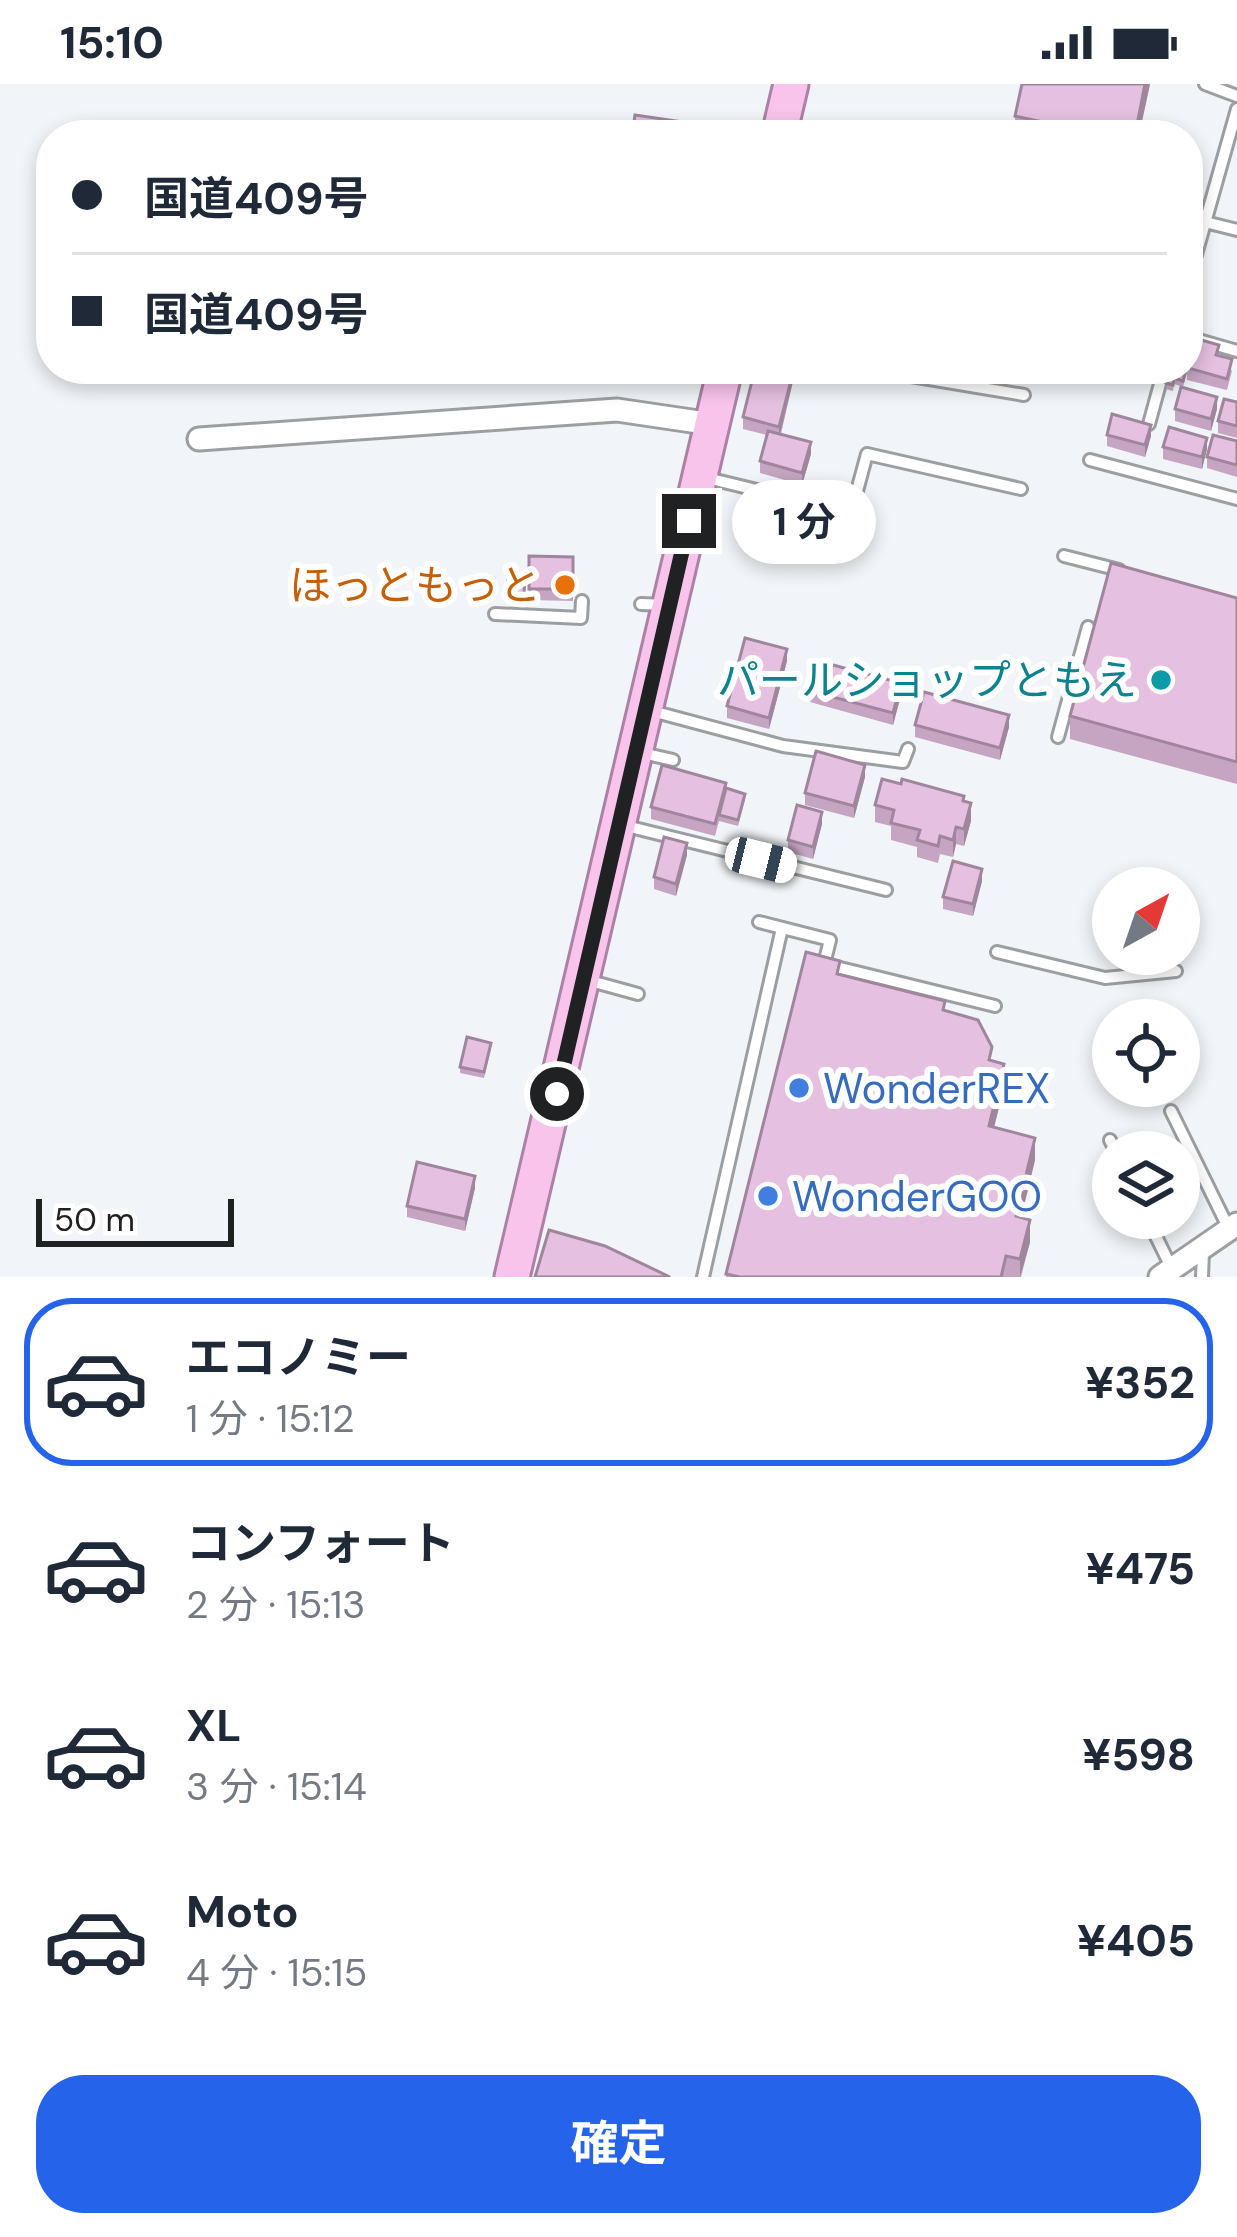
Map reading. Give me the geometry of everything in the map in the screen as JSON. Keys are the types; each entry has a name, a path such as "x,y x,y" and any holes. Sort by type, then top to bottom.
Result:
{"highway":[{"path":"783,120 791,84"},
{"path":"512,1277 634,751 645,709 664,669 670,596 695,523 700,476 721,384"}],"street":[{"path":"199,440 617,410 712,424"},
{"path":"1166,1273 1233,1227"}],"lane":[{"path":"1204,84 1237,96"},
{"path":"1203,228 1237,109"},
{"path":"1205,221 1237,230"},
{"path":"1203,341 1237,351"},
{"path":"958,384 1024,395"},
{"path":"1149,424 1160,384"},
{"path":"700,476 851,513 867,454 1021,489"},
{"path":"1090,460 1237,499"},
{"path":"1064,556 1142,577"},
{"path":"496,614 581,619 582,601"},
{"path":"1058,737 1088,627"},
{"path":"645,709 784,746 903,762 908,748"},
{"path":"634,751 673,760"},
{"path":"619,824 886,890"},
{"path":"759,922 830,940 824,964 995,1006"},
{"path":"703,1277 782,928"},
{"path":"997,952 1092,975"},
{"path":"1093,975 1136,975"},
{"path":"584,979 638,994"},
{"path":"1171,1112 1233,1227"},
{"path":"1154,1239 1166,1273"},
{"path":"1202,1277 1203,1248"}],"building":[{"path":"1022,84 1145,84 1138,120 1015,116"},
{"path":"1203,341 1219,345 1216,355 1232,359 1227,379 1203,372"},
{"path":"751,384 790,384 779,427 743,417"},
{"path":"1181,387 1217,397 1211,419 1175,409"},
{"path":"1224,399 1237,402 1237,426 1218,421"},
{"path":"1112,414 1151,425 1145,445 1107,435"},
{"path":"1169,427 1207,438 1202,457 1163,447"},
{"path":"768,431 811,442 802,473 760,461"},
{"path":"1213,435 1237,441 1237,465 1207,457"},
{"path":"529,556 573,557 573,589 529,589"},
{"name":"パールショップともえ","path":"1111,563 1237,598 1237,762 1070,716"},
{"path":"508,573 525,573 524,596 508,596"},
{"path":"745,638 787,649 769,718 727,706"},
{"path":"818,661 901,683 893,713 810,691"},
{"path":"924,692 1009,715 1000,748 915,725"},
{"path":"816,751 865,765 854,806 805,793"},
{"path":"662,765 726,783 715,824 651,807"},
{"path":"882,779 901,784 902,779 964,796 963,801 971,803 964,829 956,827 953,840 940,836 938,846 917,840 920,830 891,823 894,810 875,805"},
{"path":"726,788 745,794 738,820 719,815"},
{"path":"797,805 822,812 813,847 788,840"},
{"path":"664,837 687,843 676,884 654,877"},
{"path":"953,861 982,869 973,904 943,897"},
{"path":"806,952 840,961 837,974 945,1001 943,1010 978,1020 992,1047 989,1060 1004,1064 989,1126 1035,1138 1016,1216 1030,1220 1020,1259 1006,1256 1001,1277 726,1274"},
{"path":"467,1037 491,1043 484,1072 460,1067"},
{"path":"417,1162 475,1176 465,1219 407,1206"},
{"path":"549,1230 605,1246 670,1277 535,1277"}],"place":[{"name":"ほっともっと","path":"565,585"},
{"name":"パールショップともえ","path":"1161,680"},
{"name":"WonderREX","path":"799,1088"},
{"name":"WonderGOO","path":"768,1196"}],"route":[{"path":"557,1094 689,521"}]}
